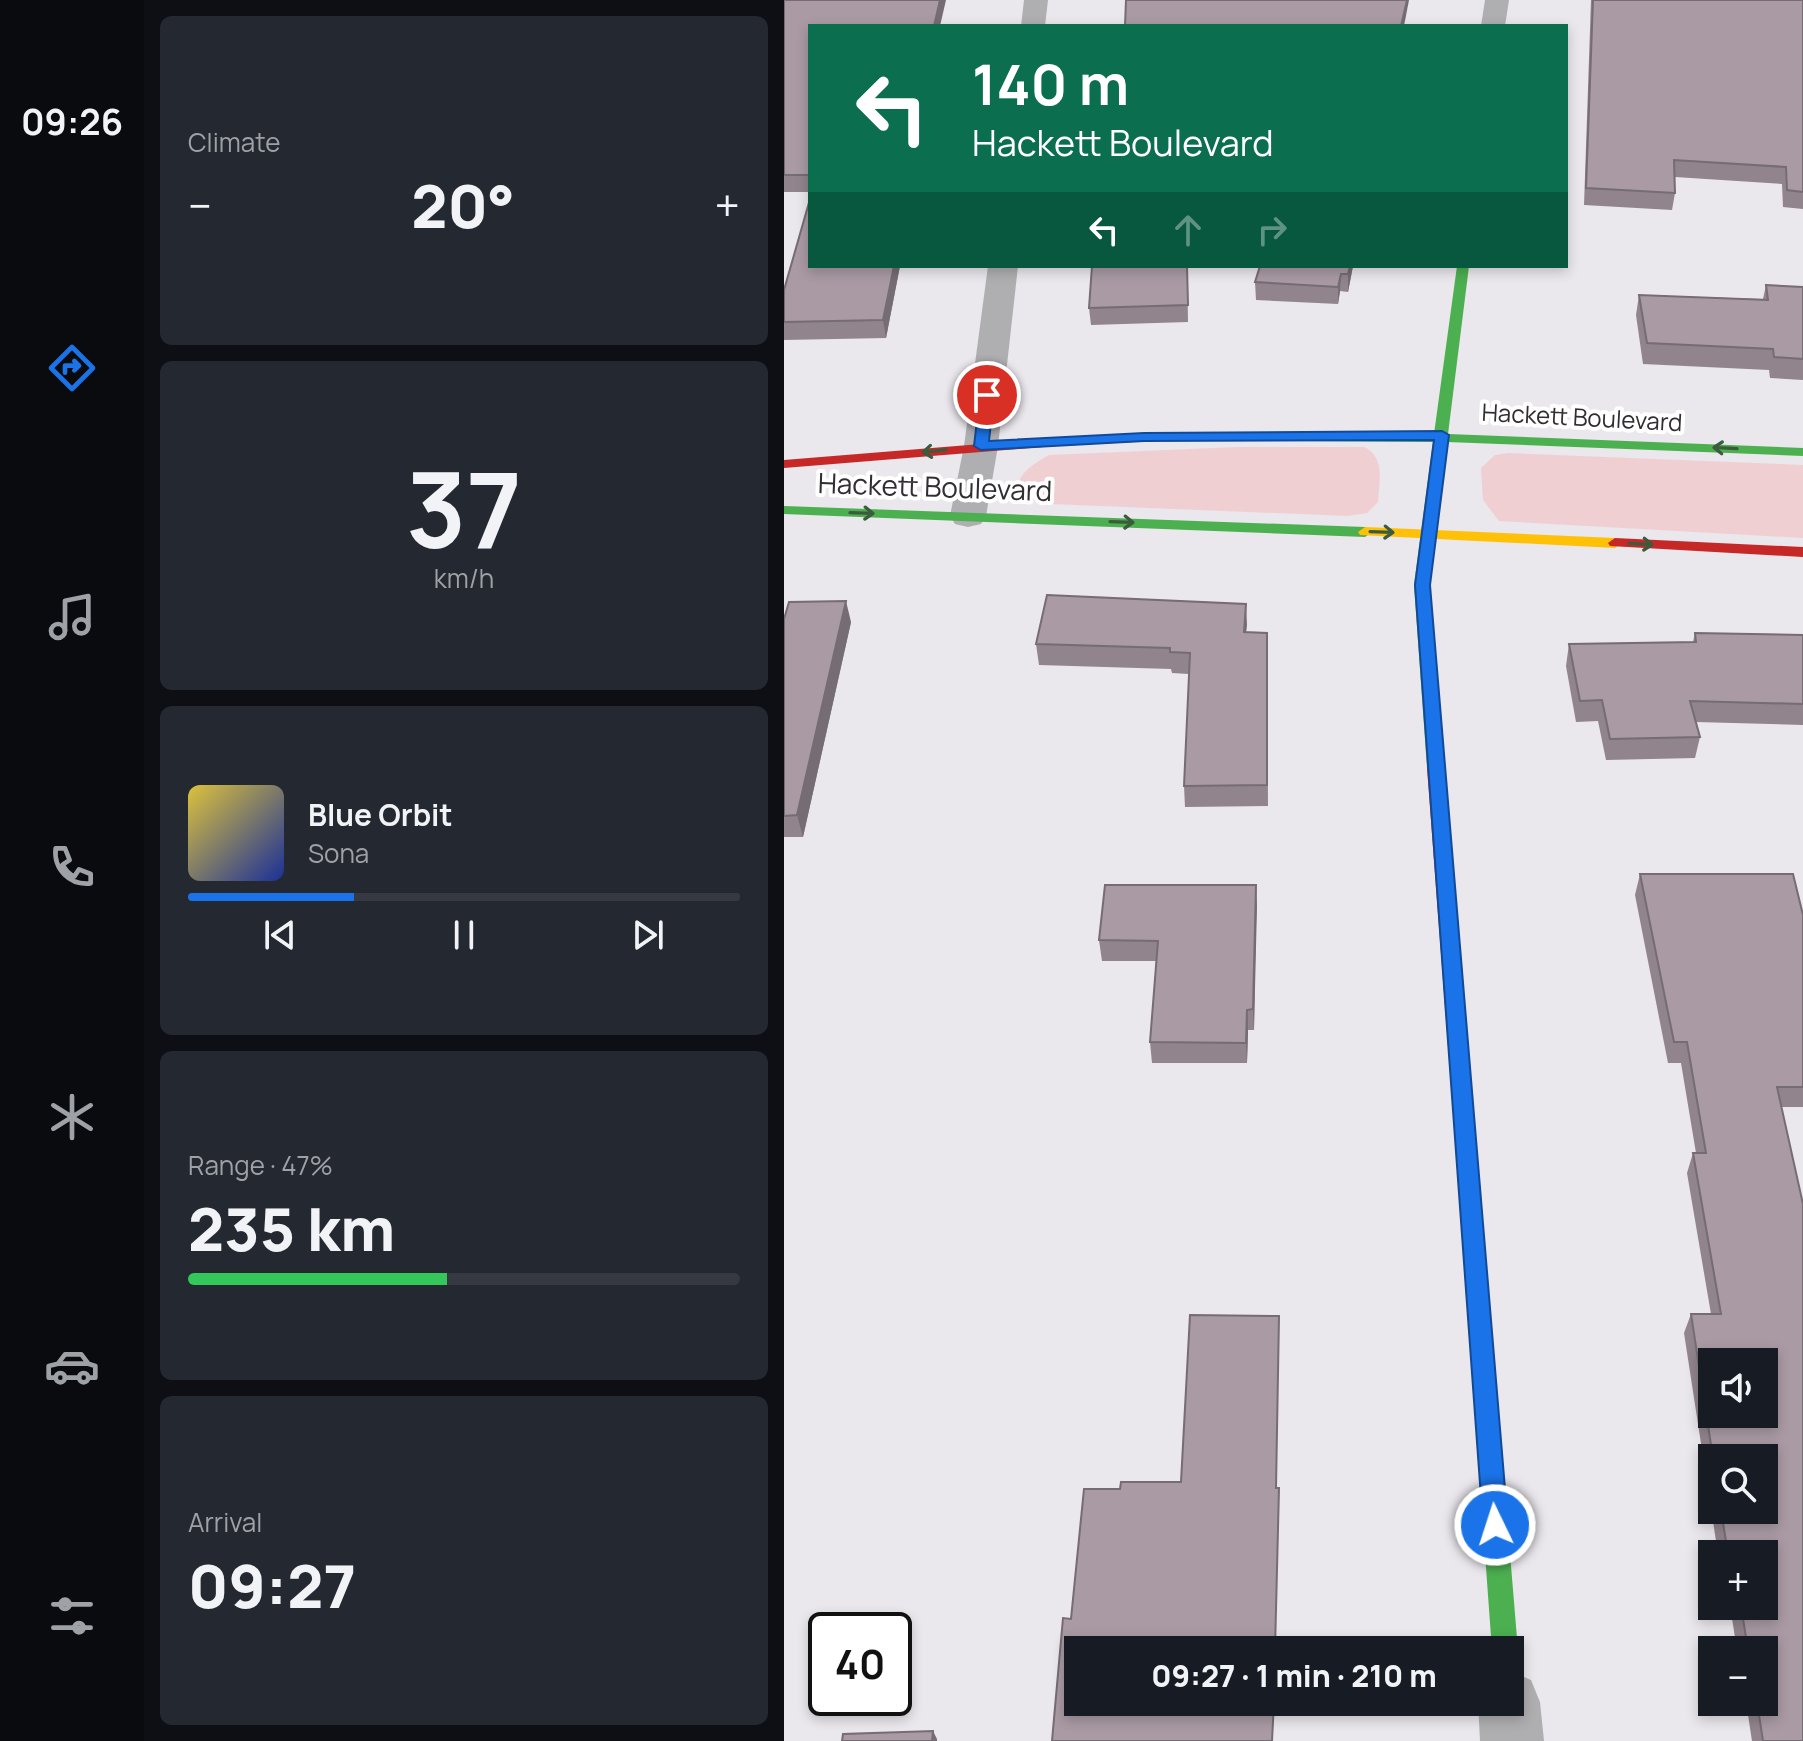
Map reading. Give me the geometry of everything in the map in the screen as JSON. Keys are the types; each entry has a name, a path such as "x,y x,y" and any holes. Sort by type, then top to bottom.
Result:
{"street":[{"path":"1033,24 1036,0"},
{"path":"1493,24 1497,0"},
{"path":"968,516 981,446 1003,268"},
{"path":"1463,268 1422,585 1504,1636"},
{"name":"Hackett Boulevard","path":"784,464 981,446 1144,437 1442,435 1803,452"},
{"name":"Hackett Boulevard","path":"784,510 1428,534 1803,552"},
{"path":"1510,1716 1512,1741"}],"shaded area":[{"path":"1238,447 1364,447 1376,457 1378,464 1378,502 1367,513 1348,516 1051,504 1026,499 1019,485 1024,473 1049,455"},
{"path":"1508,453 1803,465 1803,538 1499,521 1483,500 1481,468 1495,455"}],"building":[{"path":"784,0 940,0 934,24 808,24 808,175 784,175"},
{"path":"1126,0 1407,0 1401,24 1125,24"},
{"path":"1593,0 1803,0 1803,192 1787,190 1786,167 1674,160 1675,193 1586,188"},
{"path":"808,206 808,268 894,268 883,320 784,322 784,290"},
{"path":"1092,268 1187,268 1188,305 1089,308"},
{"path":"1259,268 1350,268 1348,274 1341,274 1338,287 1255,282"},
{"path":"1766,285 1803,287 1803,359 1774,357 1773,349 1647,343 1639,295 1768,300"},
{"path":"1047,595 1246,604 1244,632 1267,633 1267,785 1184,786 1190,653 1170,652 1170,648 1036,644"},
{"path":"846,601 797,815 784,816 784,619 789,602"},
{"path":"1695,633 1803,635 1803,704 1690,701 1700,737 1610,739 1602,700 1580,701 1569,644 1696,642"},
{"path":"1640,874 1793,874 1803,915 1803,1087 1777,1087 1803,1204 1803,1741 1763,1741 1759,1716 1778,1716 1778,1636 1746,1636 1743,1620 1778,1620 1778,1540 1726,1540 1723,1524 1778,1524 1778,1444 1711,1444 1708,1428 1778,1428 1778,1348 1698,1348 1698,1360 1691,1314 1721,1314 1693,1153 1706,1153 1687,1042 1674,1042"},
{"path":"1105,885 1256,885 1253,1009 1247,1010 1246,1043 1150,1042 1158,941 1099,940"},
{"path":"1190,1315 1279,1316 1275,1636 1064,1636 1064,1716 1273,1716 1272,1741 1052,1741 1063,1618 1071,1619 1084,1489 1120,1489 1121,1482 1181,1482"},
{"path":"933,1731 932,1741 842,1741 843,1734"}],"traffic: fast":[{"path":"1436,768 1422,585 1463,268"},
{"path":"1188,436 1474,438 1803,452"},
{"path":"784,510 1365,532"},
{"path":"1459,1060 1504,1636"}],"traffic: slow":[{"path":"1365,532 1615,543"}],"traffic: jam":[{"path":"784,464 1055,442 1188,436"},
{"path":"1615,543 1803,552"},
{"path":"1436,768 1459,1060"}],"route":[{"path":"987,395 981,446 1144,437 1442,435 1422,585 1495,1525"}]}
